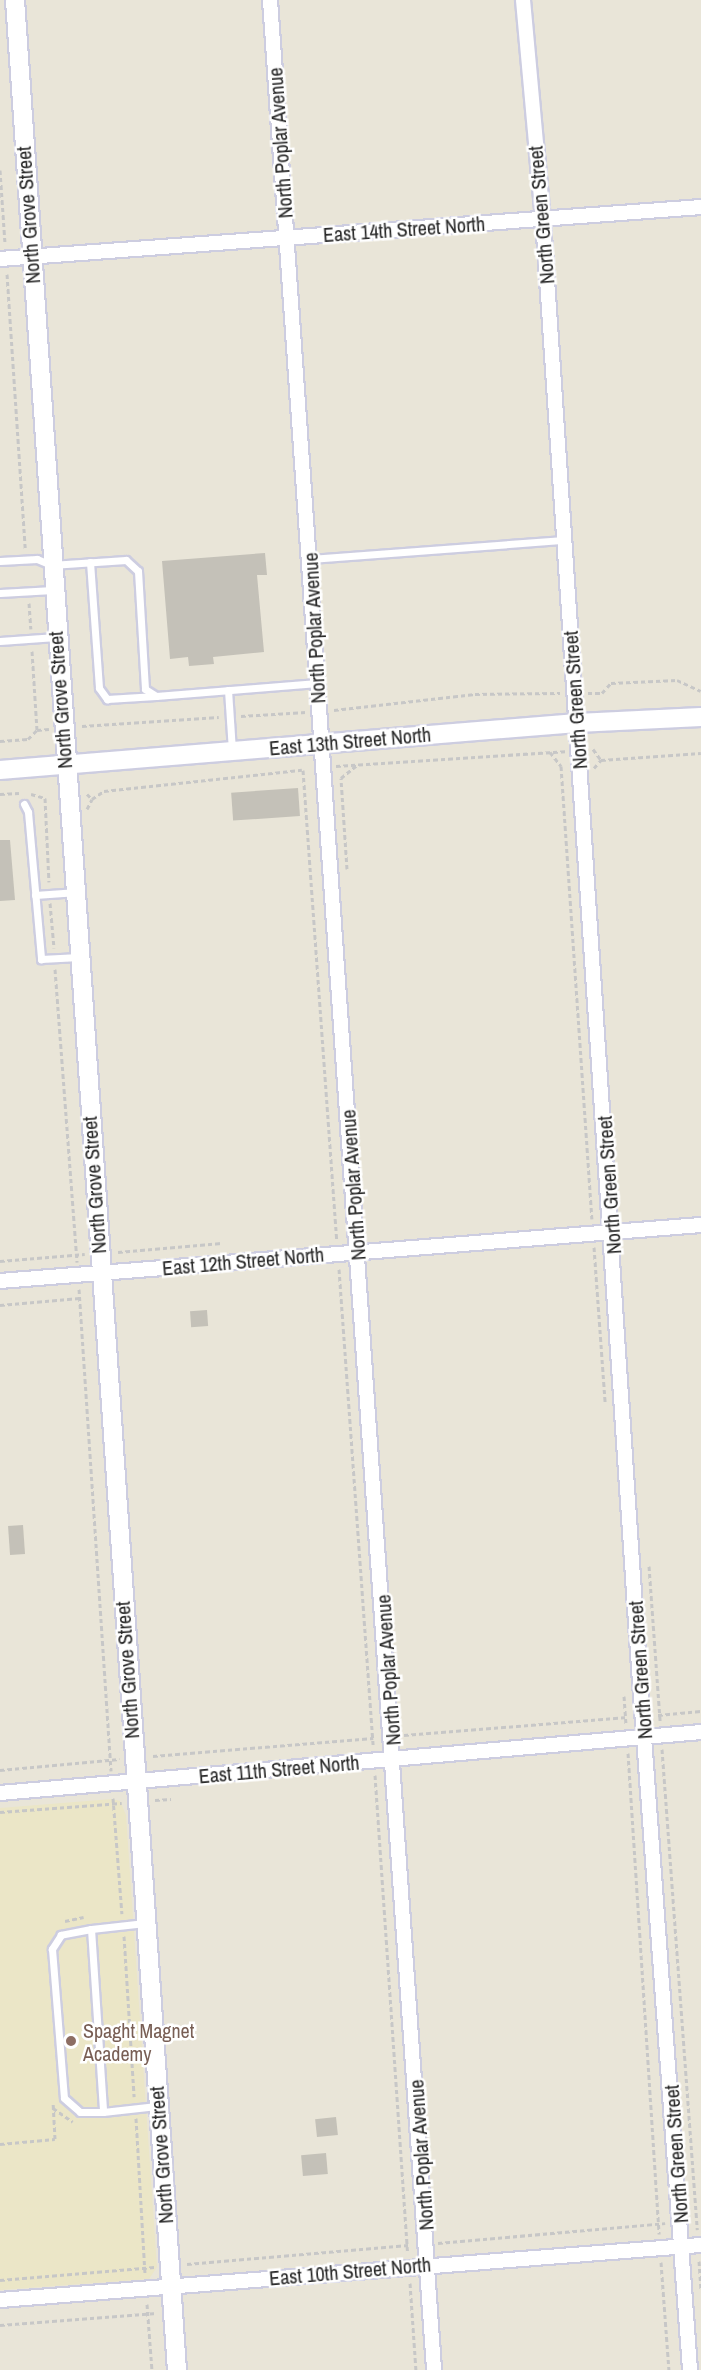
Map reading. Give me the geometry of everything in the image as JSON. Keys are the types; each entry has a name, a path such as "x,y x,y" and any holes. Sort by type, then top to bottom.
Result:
{"street":[{"name":"North Grove Street","path":"15,0 62,728 177,2370"},
{"name":"North Poplar Avenue","path":"270,0 394,1759 434,2370"},
{"name":"North Green Street","path":"523,0 543,219 644,1737 683,2246 690,2370"},
{"name":"East 14th Street North","path":"3,259 701,207"},
{"name":"East 13th Street North","path":"0,770 577,723 701,717"},
{"name":"East 12th Street North","path":"0,1281 701,1225"},
{"name":"East 11th Street North","path":"0,1793 701,1732"},
{"name":"East 10th Street North","path":"0,2300 409,2266 701,2245"}],"lane":[{"path":"310,559 564,540"},
{"path":"0,561 26,560 51,565 126,560 138,571 145,689 156,696"},
{"path":"90,562 99,688 107,699 317,683"},
{"path":"0,593 53,590"},
{"path":"0,640 56,637"},
{"path":"228,690 232,751"},
{"path":"24,804 28,812 41,958 79,957"},
{"path":"35,895 74,892"},
{"path":"145,1923 61,1935 52,1949 64,2098 80,2112 158,2106"},
{"path":"91,1929 103,2112"}],"path":[{"path":"0,170 3,259 26,560"},
{"path":"28,591 37,730"},
{"path":"0,741 28,739 37,730 319,711 475,694 602,693 611,683 677,680 701,691"},
{"path":"86,793 92,799 104,791 303,770 579,750 596,749 601,760 701,753"},
{"path":"550,752 561,766 605,1411"},
{"path":"303,770 416,2370"},
{"path":"45,798 152,2370"},
{"path":"0,1305 80,1298"},
{"path":"624,1694 669,2370"},
{"path":"0,1770 701,1711"},
{"path":"0,1812 171,1799"},
{"path":"0,2280 701,2220"},
{"path":"0,2325 172,2312"}],"shaded area":[{"name":"Spaght Magnet Academy","path":"112,1799 120,1801 126,1815 157,2267 149,2279 0,2290 0,1808"}],"building":[{"path":"265,553 267,575 257,575 264,652 213,657 214,664 189,666 188,657 170,659 162,561"},
{"path":"298,788 300,816 233,821 231,793"},
{"path":"0,840 10,840 15,900 0,901"},
{"path":"207,1310 208,1326 191,1327 190,1311"},
{"path":"23,1525 25,1554 10,1555 8,1526"},
{"path":"336,2117 338,2135 317,2137 315,2119"},
{"path":"326,2153 328,2174 303,2176 301,2155"}],"place":[{"name":"Spaght Magnet Academy","path":"71,2041"}]}
